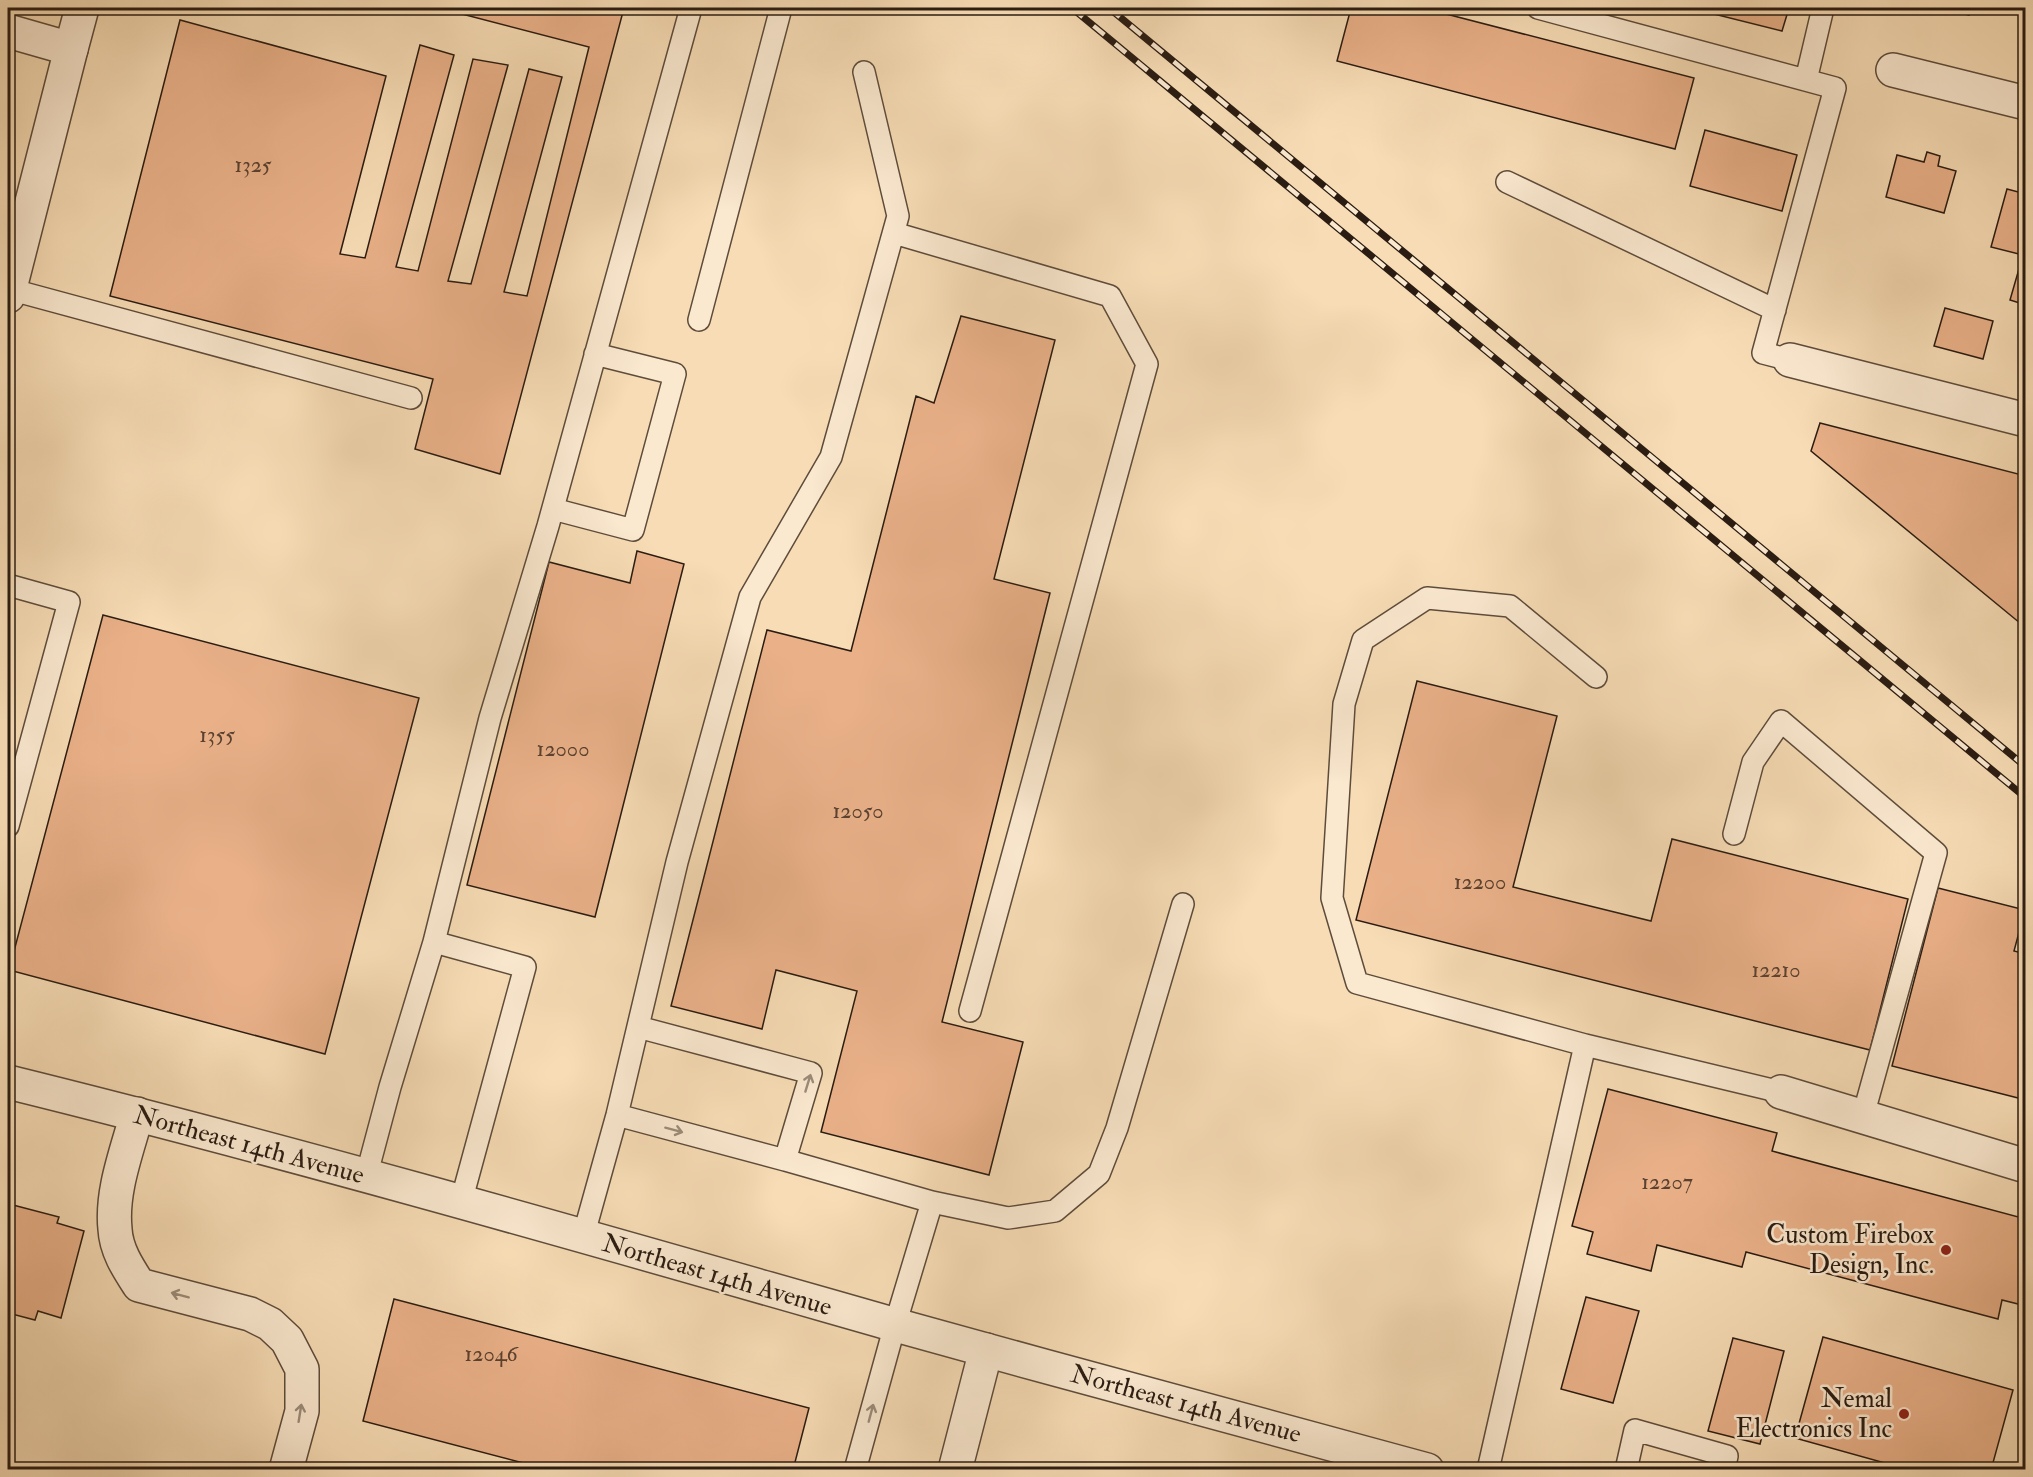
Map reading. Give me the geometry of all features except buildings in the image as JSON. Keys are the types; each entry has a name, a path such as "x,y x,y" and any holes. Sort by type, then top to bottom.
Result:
{"street":[{"path":"8,293 82,8"},
{"path":"8,31 71,49"},
{"path":"1893,70 2025,103"},
{"path":"1790,360 2025,420"},
{"name":"Northeast 14th Avenue","path":"8,1082 137,1114 461,1202 895,1325 1427,1470"},
{"path":"1781,1092 2025,1166"},
{"path":"137,1114 116,1198 115,1230 123,1259 139,1284 250,1314 270,1324 287,1340 302,1369 302,1411 286,1470"},
{"path":"955,1470 986,1350"}],"lane":[{"path":"366,1177 390,1087 434,942 490,718 553,509 691,8"},
{"path":"699,320 781,8"},
{"path":"1538,8 1835,88 1763,353 1790,360"},
{"path":"1806,80 1823,8"},
{"path":"583,1237 617,1115 677,862 750,597 831,457 894,233 898,216 864,72"},
{"path":"1507,182 1775,310"},
{"path":"894,233 1110,296 1147,364 970,1011"},
{"path":"8,293 411,398"},
{"path":"553,509 633,530 675,374 596,354"},
{"path":"8,585 69,602 8,826"},
{"path":"1596,677 1510,606 1427,598 1363,640 1344,704 1332,898 1357,983 1585,1045 1781,1092"},
{"path":"1734,834 1753,762 1781,721 1936,853 1863,1116"},
{"path":"617,1115 932,1202 1008,1218 1055,1211 1100,1174 1117,1128 1183,904"},
{"path":"434,942 525,967 461,1202"},
{"path":"638,1027 811,1072 785,1160"},
{"path":"1488,1470 1585,1045"},
{"path":"855,1470 932,1202"},
{"path":"1626,1470 1635,1430 1726,1456 1724,1470"}],"railway":[{"path":"1072,8 2026,798"},
{"path":"1109,8 2026,767"}],"place":[{"name":"Custom Firebox Design, Inc.","path":"1946,1250"},
{"name":"Nemal Electronics Inc","path":"1904,1414"}]}
